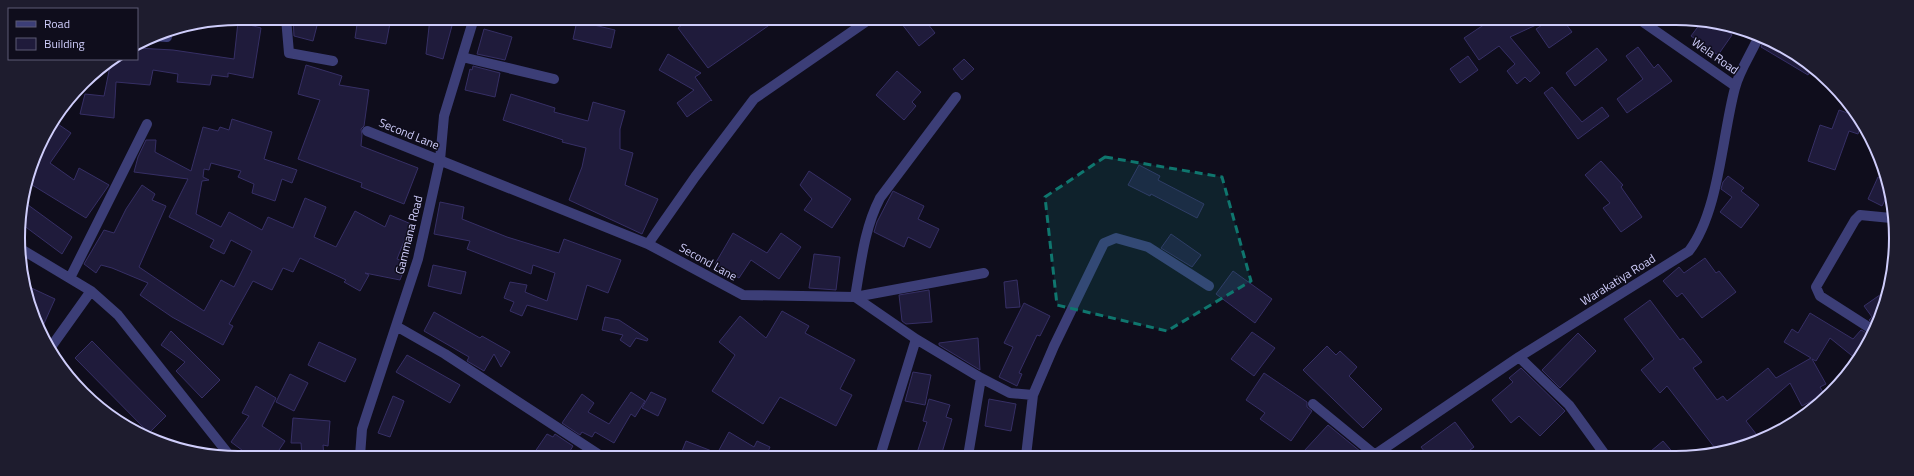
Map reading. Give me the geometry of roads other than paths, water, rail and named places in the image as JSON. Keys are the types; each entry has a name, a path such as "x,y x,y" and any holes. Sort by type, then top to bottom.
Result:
{"street":[{"path":"287,25 289,53 333,61"},
{"name":"Gammana Road","path":"360,451 362,429 418,259 440,160 444,116 472,25"},
{"path":"648,244 695,177 754,99 861,25"},
{"name":"Wela Road","path":"1647,25 1735,86"},
{"name":"Warakatiya Road","path":"1380,451 1519,357 1689,251 1699,238 1713,192 1735,86 1757,41"},
{"path":"462,56 554,79"},
{"path":"956,97 877,204 864,240 855,297 916,339 981,378 1010,393 1033,395"},
{"path":"70,278 147,124"},
{"name":"Second Lane","path":"367,131 648,244 743,296 855,297 984,273"},
{"path":"1869,328 1820,296 1816,287 1855,220 1860,215 1888,218"},
{"path":"1027,451 1033,395 1054,346 1104,243 1116,238 1148,247 1208,286"},
{"path":"25,251 91,291 118,315 226,451"},
{"path":"54,343 91,291"},
{"path":"396,326 444,354 593,451"},
{"path":"882,451 916,339"},
{"path":"1519,357 1569,405 1602,451"},
{"path":"969,451 981,378"},
{"path":"1313,404 1369,451"}]}
